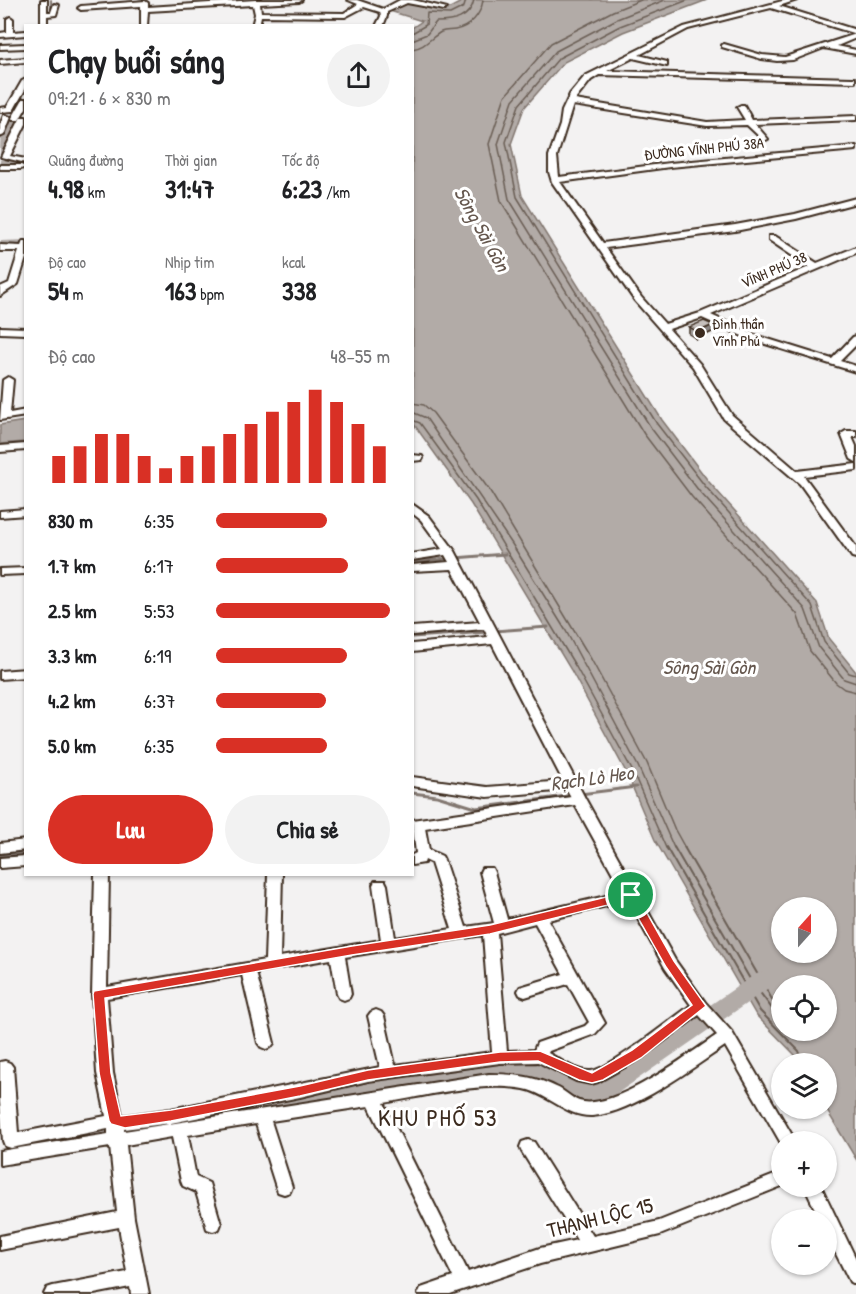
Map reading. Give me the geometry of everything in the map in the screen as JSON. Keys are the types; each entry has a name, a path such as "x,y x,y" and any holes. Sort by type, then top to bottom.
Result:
{"street":[{"path":"44,0 47,19 54,14 56,6"},
{"path":"282,14 286,0"},
{"path":"81,8 299,0"},
{"path":"351,0 383,11 404,1 444,8"},
{"path":"794,0 686,28 599,72 582,84 568,105 553,156 552,172 600,246 662,328 697,366 728,417 796,474 856,555"},
{"path":"256,2 258,14 256,24"},
{"path":"144,24 146,4"},
{"path":"258,14 347,15 363,4"},
{"path":"771,6 856,32"},
{"path":"380,24 384,16 383,11"},
{"path":"304,24 307,15"},
{"path":"0,25 10,22 10,34"},
{"path":"0,34 24,33"},
{"path":"830,46 856,36"},
{"path":"724,46 767,58 787,59 820,45 856,52"},
{"path":"0,47 24,46"},
{"path":"634,56 664,64"},
{"path":"0,62 24,60"},
{"path":"599,72 854,83 851,71"},
{"path":"0,110 11,108 24,85"},
{"path":"568,105 693,128 856,120"},
{"path":"741,107 764,139"},
{"path":"0,135 4,116 22,118 5,157 24,161"},
{"path":"801,124 856,120"},
{"path":"752,125 768,126"},
{"path":"12,140 24,140"},
{"name":"ĐƯỜNG VĨNH PHÚ 38A","path":"558,184 670,165 856,148"},
{"path":"558,184 678,170 856,154"},
{"path":"0,167 24,168"},
{"path":"600,246 735,228 796,216 856,200"},
{"path":"772,238 816,267"},
{"path":"0,241 24,246"},
{"path":"0,248 24,246"},
{"path":"1,291 13,284 24,249"},
{"name":"VĨNH PHÚ 38","path":"662,328 703,315 856,250"},
{"path":"703,315 752,337 856,369"},
{"path":"0,330 24,331"},
{"path":"834,362 856,339"},
{"path":"8,380 2,417 24,413"},
{"path":"856,434 846,434 856,459"},
{"path":"0,449 24,447"},
{"path":"796,474 856,467"},
{"path":"414,509 425,518 452,558 576,793 670,964 702,1009 724,1033 782,1131"},
{"path":"0,514 24,512"},
{"path":"414,557 452,558"},
{"path":"414,568 452,558"},
{"path":"0,572 24,571"},
{"path":"414,630 491,632"},
{"path":"414,648 491,632"},
{"path":"0,675 24,673"},
{"path":"414,781 487,792 576,793"},
{"path":"461,934 437,860 418,856 416,825 576,793"},
{"path":"0,848 24,845"},
{"path":"0,863 24,861"},
{"path":"487,872 496,928 500,1057"},
{"path":"53,1294 139,1286 126,1218 116,1131 105,1073 99,994 102,876"},
{"path":"273,964 274,876"},
{"path":"380,885 389,945"},
{"path":"99,994 496,928 631,895"},
{"path":"539,917 597,1023 590,1030 542,1047 540,1056"},
{"path":"337,953 344,994"},
{"path":"248,968 266,1043"},
{"path":"525,991 571,977"},
{"path":"0,1158 116,1131 125,1122 171,1116 300,1091 368,1075 500,1057 540,1056 592,1078 636,1054 702,1009"},
{"path":"376,1016 389,1072"},
{"path":"5,1067 5,1142 116,1131 179,1130 489,1080 530,1083 555,1094 575,1107 593,1109 627,1100 724,1033"},
{"path":"373,1098 464,1281"},
{"path":"261,1116 284,1187"},
{"path":"179,1130 189,1181 203,1188 213,1224"},
{"path":"528,1147 590,1244"},
{"name":"THẠNH LỘC 15","path":"427,1294 540,1256 660,1228 771,1183"},
{"path":"817,1197 856,1277"},
{"path":"0,1243 126,1218"}],"water":[{"name":"Sông Sài Gòn","path":"465,0 707,0 623,32 564,62 524,108 511,144 522,196 662,420 709,482 817,603 829,639 856,672 856,1159 832,1119 837,1119 837,1053 793,1053 781,1041 837,1041 837,975 771,975 771,1030 756,1015 655,840 626,772 571,670 471,504 414,424 414,27 422,21 390,11 406,3 450,8"},
{"path":"24,421 24,442 0,444 0,425"}],"building":[{"path":"704,321 713,325 698,332 689,327"}],"waterway":[{"path":"51,0 51,12"},
{"path":"0,150 12,120"},
{"path":"0,164 24,164"},
{"path":"0,245 24,244"},
{"path":"455,558 505,554"},
{"path":"414,562 448,559"},
{"path":"495,631 548,627"},
{"path":"414,637 488,632"},
{"name":"Rạch Lò Heo","path":"580,794 636,787"},
{"name":"Rạch Lò Heo","path":"414,793 437,796 476,808 574,795"},
{"name":"Rạch Lò Heo","path":"0,856 24,853"},
{"path":"271,1102 511,1063 594,1097 762,981"}],"place":[{"name":"Đình thần Vĩnh Phú","path":"700,333"}],"district":[{"name":"KHU PHỐ 53","path":"438,1118"}],"route":[{"path":"631,895 670,964 700,1006 636,1054 598,1076 592,1078 584,1076 540,1056 500,1057 368,1075 300,1091 171,1116 125,1122 115,1121 105,1073 99,994 352,950 490,929 631,895"}]}
